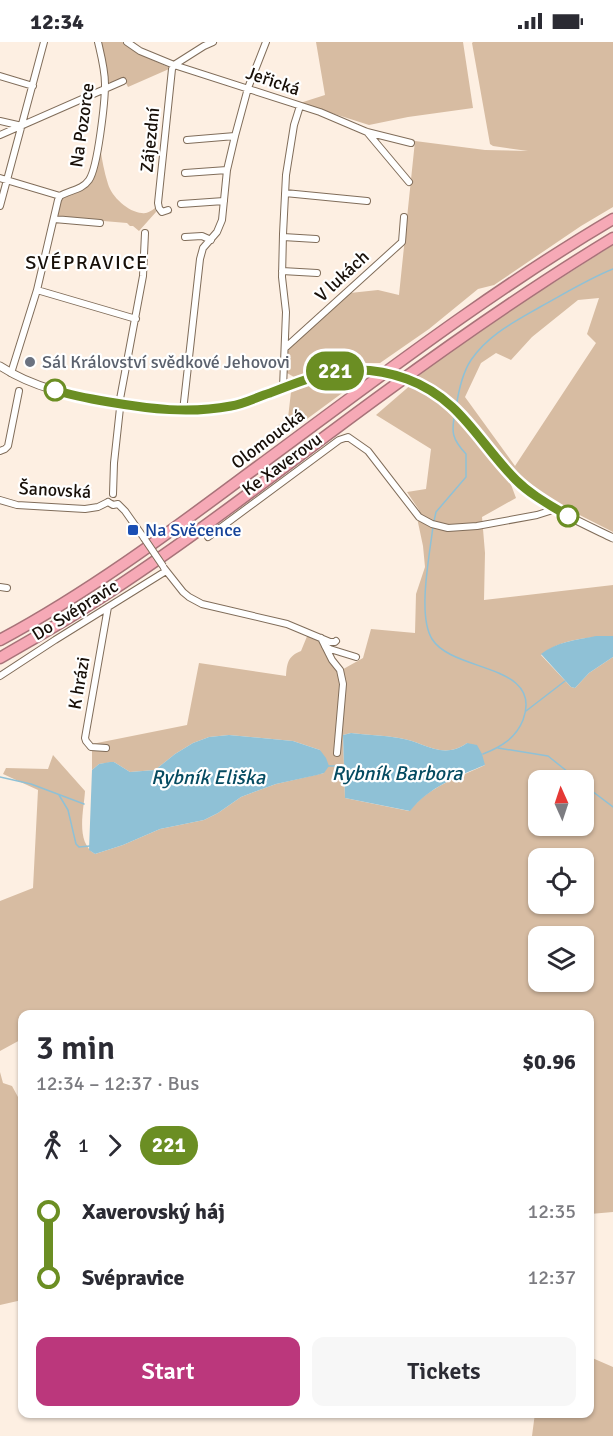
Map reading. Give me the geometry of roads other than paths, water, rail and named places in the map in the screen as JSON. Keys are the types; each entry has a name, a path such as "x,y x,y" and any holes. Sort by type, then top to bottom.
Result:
{"highway":[{"name":"Olomoucká","path":"0,640 113,571 462,318 613,219"},
{"name":"Olomoucká","path":"0,658 122,583 193,534 471,330 613,238"}],"street":[{"path":"0,206 4,179 22,126 45,42"},
{"name":"Na Pozorce","path":"60,196 79,189 88,181 98,149 105,89 98,42"},
{"name":"Jeřická","path":"127,42 140,51 174,65 320,112 367,132 411,143"},
{"path":"174,65 204,44 213,42"},
{"path":"183,411 200,259 203,248 220,227 227,170 248,88 266,42"},
{"name":"Zájezdní","path":"168,210 162,212 158,203 174,65"},
{"path":"0,76 33,86"},
{"path":"0,135 123,81"},
{"path":"283,388 286,312 282,271 285,193 294,125 300,106"},
{"path":"0,121 22,126"},
{"path":"367,132 409,182"},
{"path":"187,140 236,136"},
{"path":"185,173 227,170"},
{"path":"4,179 60,196 37,290 11,373"},
{"path":"285,193 367,201"},
{"path":"181,204 224,201"},
{"name":"V lukách","path":"285,348 402,242 404,217"},
{"path":"54,219 100,223"},
{"path":"118,504 113,505 108,502 109,496 113,494 120,399 143,276 145,233"},
{"path":"185,237 202,236 211,240"},
{"path":"283,237 316,239"},
{"path":"282,271 317,273"},
{"path":"37,290 136,319"},
{"path":"0,366 30,382 61,392 168,411 204,411 235,406 311,377 339,370 391,374 429,390 455,409 516,480 538,498 613,538"},
{"path":"0,451 8,446 19,391"},
{"name":"Ke Xaverovu","path":"208,537 339,440 348,437 368,451 418,516 434,524 448,528 477,526 537,515 556,509"},
{"path":"113,494 119,497 118,504"},
{"name":"Šanovská","path":"0,500 17,505 85,509 98,507 108,502"},
{"path":"118,504 189,597 202,604 287,624 333,642 336,641"},
{"name":"Do Svépravic","path":"0,676 165,568"},
{"name":"K hrázi","path":"106,748 91,747 85,738 108,607"},
{"path":"321,637 332,660 340,670 343,684 337,753"},
{"path":"325,645 330,649 356,657"}],"water":[{"path":"596,636 613,636 613,657 589,673 575,688 571,687 541,654 560,644"},
{"name":"Rybník Barbora","path":"351,733 399,738 441,750 458,748 467,743 477,745 485,765 435,789 410,811 345,798 343,735"},
{"name":"Rybník Eliška","path":"229,735 293,741 320,750 329,766 324,773 276,784 241,797 204,820 160,829 95,854 89,850 92,770 99,764 114,762 130,772 155,770 193,743 209,737"}],"waterway":[{"path":"456,408 466,371 471,360 485,343 521,318 613,269"},
{"path":"434,521 436,512 466,477 466,454 454,435 455,413"},
{"path":"433,526 425,600 425,615 432,639 443,650 458,658 509,678 521,688 526,702 523,720 512,737 502,745 483,754"},
{"path":"526,711 565,681"},
{"path":"498,748 548,756 566,770"},
{"path":"328,766 336,766"},
{"path":"0,777 31,784 84,804"},
{"path":"594,793 613,807"},
{"path":"59,795 68,810 76,844 79,847 90,846"}],"place":[{"name":"Sál Království svědkové Jehovovi","path":"30,362"},
{"name":"Na Svěcence","path":"133,530"}],"district":[{"name":"SVÉPRAVICE","path":"87,262"}]}
